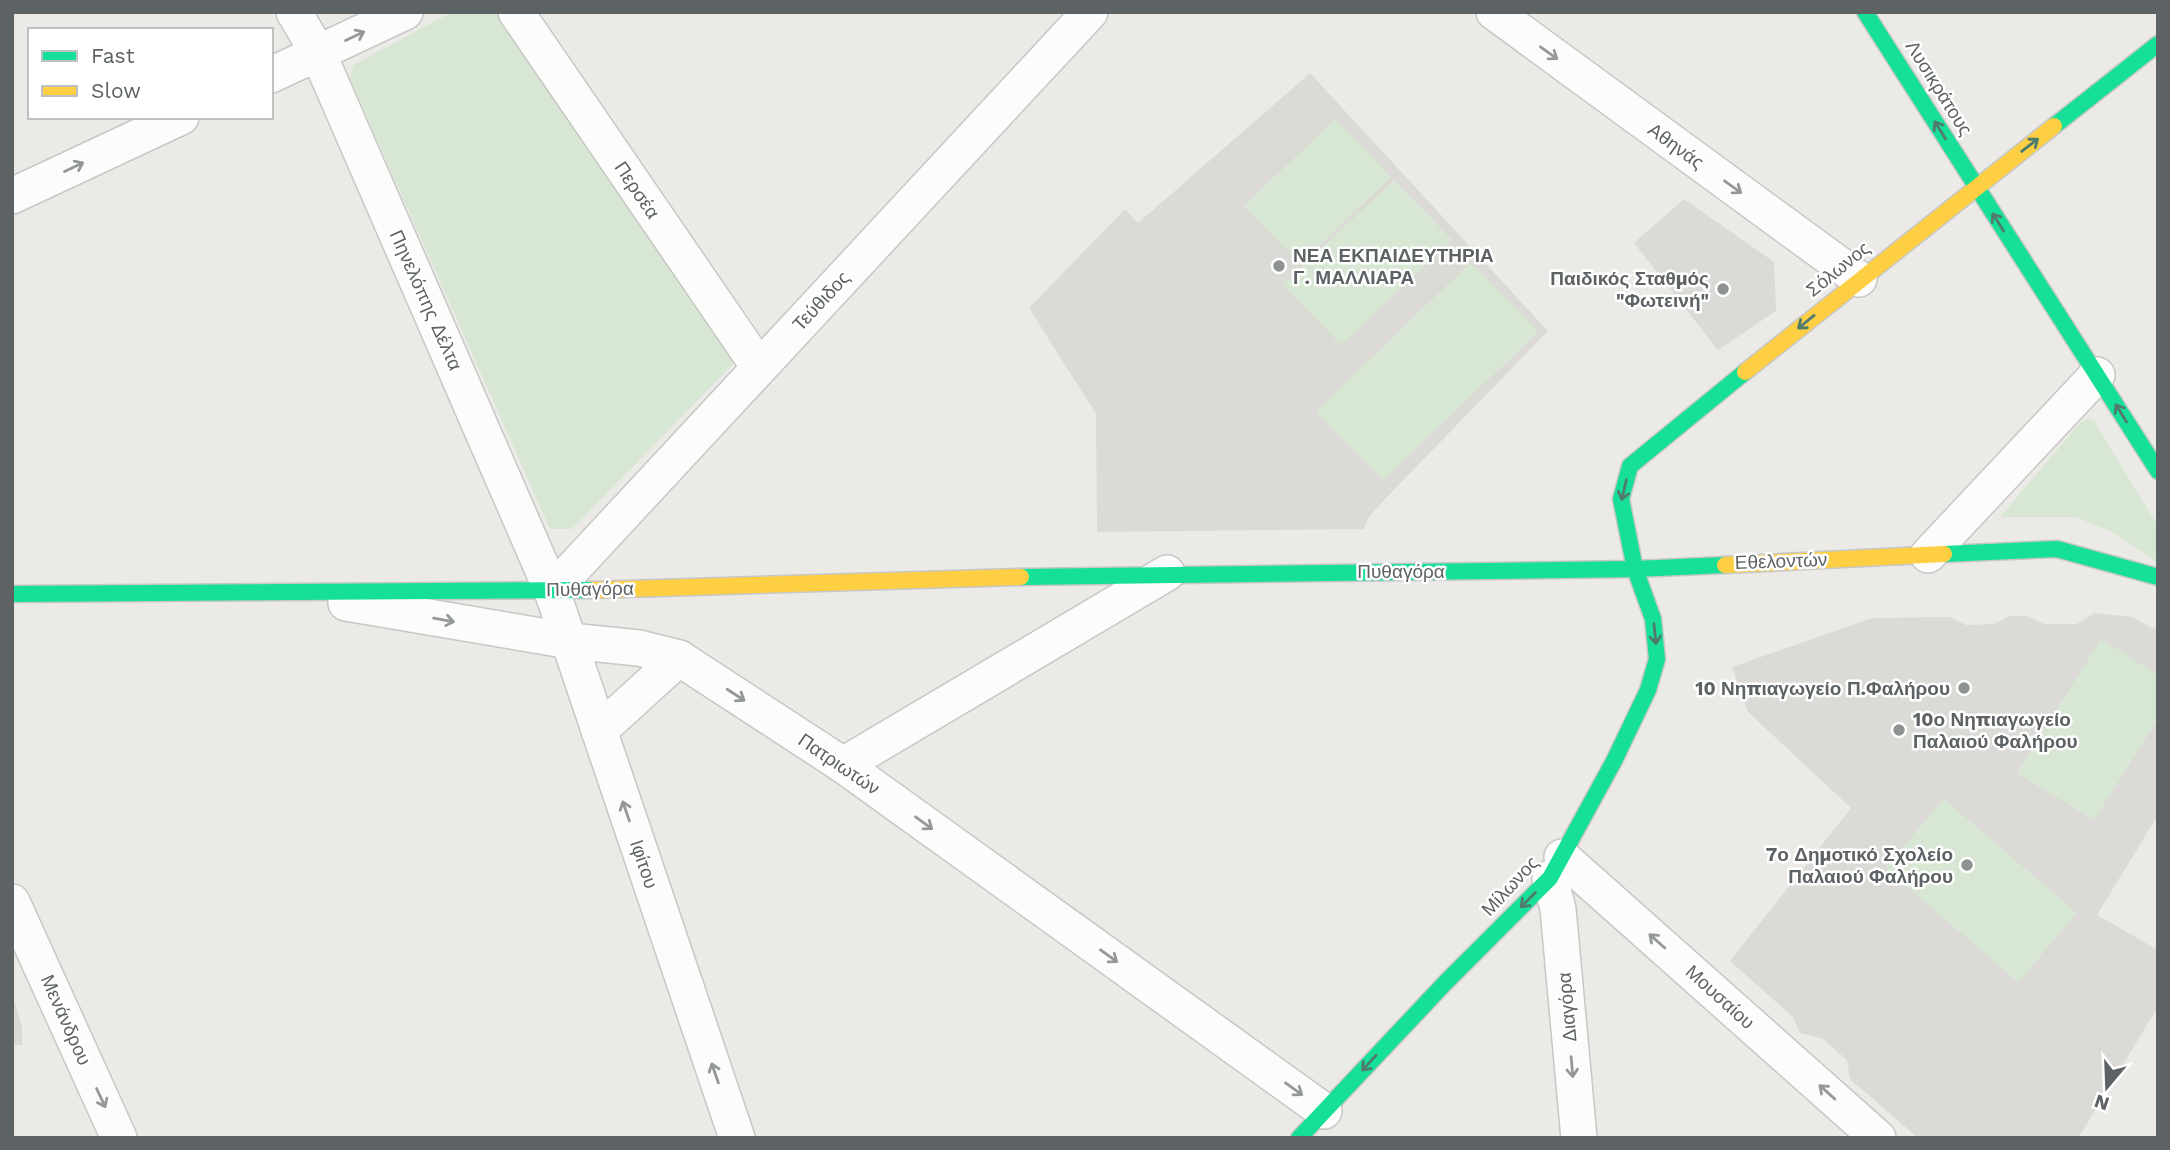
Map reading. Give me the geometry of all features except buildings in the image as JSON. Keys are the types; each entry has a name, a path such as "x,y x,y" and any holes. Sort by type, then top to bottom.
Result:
{"street":[{"name":"Πηνελόπης Δέλτα","path":"295,12 318,53 552,591"},
{"path":"273,74 405,12"},
{"name":"Περσέα","path":"516,12 759,367"},
{"name":"Τεύθιδος","path":"552,591 1090,12"},
{"name":"Αθηνάς","path":"1494,12 1859,279"},
{"name":"Λυσικράτους","path":"1866,12 1976,187"},
{"name":"Σόλωνος","path":"1634,569 1621,499 1630,466 1859,279 2158,44"},
{"path":"12,196 177,119"},
{"path":"1976,187 2158,471"},
{"path":"1928,555 2097,375"},
{"name":"Εθελοντών","path":"1634,569 2057,549 2158,577"},
{"name":"Πυθαγόρα","path":"12,594 552,591 1167,573 1634,569"},
{"name":"Μίλωνος","path":"1298,1138 1556,867 1614,761 1648,690 1657,659 1653,619 1634,569"},
{"path":"843,765 1167,573"},
{"name":"Ιφίτου","path":"552,591 737,1138"},
{"name":"Πατριωτών","path":"280,592 570,641 639,648 679,658 843,765 1324,1111"},
{"path":"599,732 679,658"},
{"name":"Διαγόρα","path":"1556,867 1579,1138"},
{"name":"Μουσαίου","path":"1556,867 1878,1138"},
{"name":"Μενάνδρου","path":"12,902 119,1138"}],"shaded area":[{"name":"ΝΕΑ ΕΚΠΑΙΔΕΥΤΗΡΙΑ Γ. ΜΑΛΛΙΑΡΑ","path":"1310,73 1548,331 1385,499 1368,518 1364,529 1097,532 1096,414 1029,308 1125,209 1138,223"},
{"name":"Παιδικός Σταθμός \"Φωτεινή\"","path":"1684,199 1774,262 1776,311 1718,350 1634,243"},
{"name":"7ο Δημοτικό Σχολείο Παλαιού Φαλήρου","path":"2094,613 2132,617 2158,631 2158,815 2097,915 2158,950 2158,1007 2078,1138 1918,1138 1850,1079 1847,1060 1823,1039 1800,1033 1793,1017 1730,961 1851,808 1748,712 1732,667 1872,618 1950,617 1966,625 1994,624 2010,616 2028,616 2044,624 2077,624"},
{"path":"12,993 22,1027 22,1045 12,1045"}],"green space":[{"path":"452,12 503,12 736,361 572,529 550,529 350,79 353,65"},
{"path":"1335,119 1391,177 1300,264 1244,206"},
{"path":"1394,180 1452,240 1341,345 1283,285"},
{"path":"1471,262 1538,332 1383,480 1316,412"},
{"path":"2087,419 2094,421 2158,526 2158,563 2112,532 2076,517 2000,517 2079,424"},
{"path":"2101,639 2158,675 2158,719 2094,820 2017,773"},
{"path":"1944,799 2077,913 2018,982 1885,868"}],"traffic: fast":[{"path":"1865,12 2158,471"},
{"path":"2054,126 2158,44"},
{"path":"1299,1138 1446,982 1550,878 1614,761 1648,690 1657,659 1653,619 1635,569 1621,499 1630,466 1745,372"},
{"path":"1944,554 2057,549 2158,577"},
{"path":"1021,577 1635,569 1725,565"},
{"path":"12,594 593,590"}],"traffic: slow":[{"path":"1745,372 2054,126"},
{"path":"1725,565 1944,554"},
{"path":"593,590 1021,577"}],"place":[{"name":"ΝΕΑ ΕΚΠΑΙΔΕΥΤΗΡΙΑ Γ. ΜΑΛΛΙΑΡΑ","path":"1279,266"},
{"name":"Παιδικός Σταθμός \"Φωτεινή\"","path":"1723,289"},
{"name":"10 Νηπιαγωγείο Π.Φαλήρου","path":"1964,688"},
{"name":"10ο Νηπιαγωγείο Παλαιού Φαλήρου","path":"1899,730"},
{"name":"7ο Δημοτικό Σχολείο Παλαιού Φαλήρου","path":"1967,865"}]}
